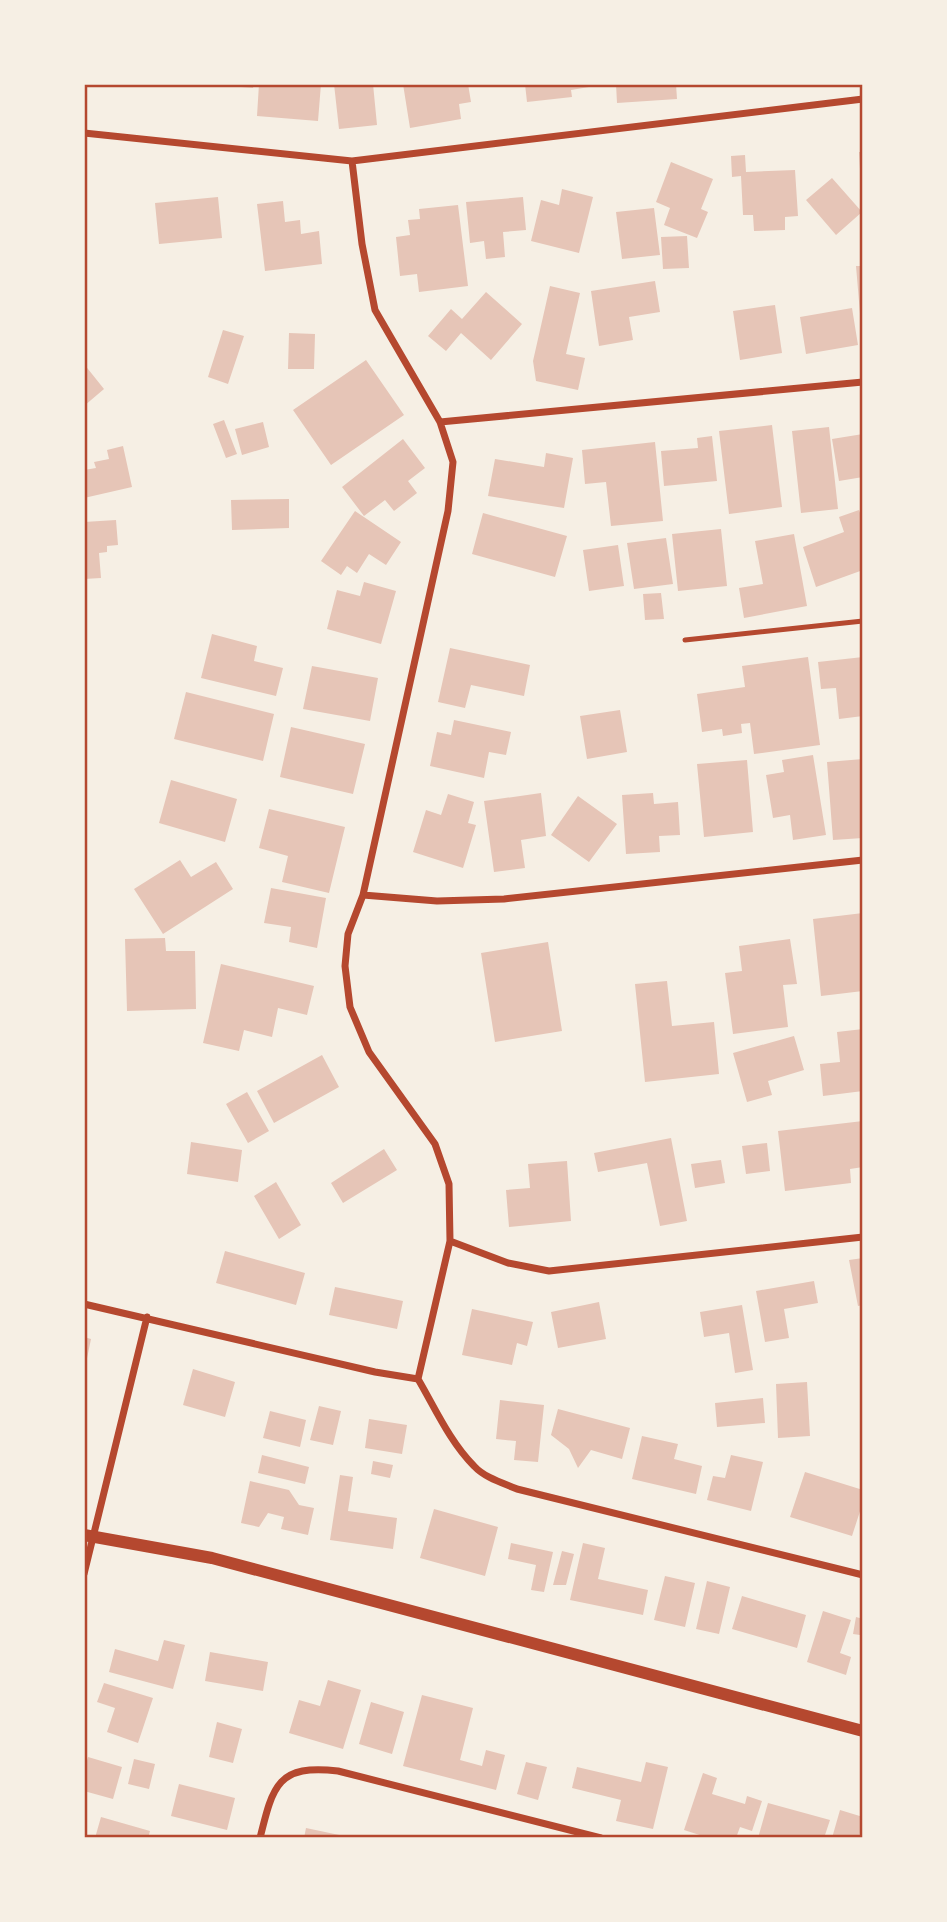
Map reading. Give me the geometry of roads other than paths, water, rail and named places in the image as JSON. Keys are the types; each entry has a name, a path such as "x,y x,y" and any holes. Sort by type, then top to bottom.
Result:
{"street":[{"path":"84,133 352,161 863,99"},
{"path":"352,161 362,244 375,310 440,422 453,462 448,511 363,895 348,934 345,966 350,1007 369,1052 435,1144 449,1184 450,1241 418,1379 453,1439 474,1467 498,1481 517,1489 863,1575"},
{"path":"440,422 863,382"},
{"path":"363,895 437,901 504,899 863,860"},
{"path":"450,1241 508,1263 549,1271 863,1237"},
{"path":"84,1304 375,1372 418,1379"},
{"path":"84,1574 88,1536 146,1317"},
{"path":"88,1536 212,1558 863,1731"},
{"path":"260,1838 267,1808 281,1782 289,1774 313,1768 338,1771 601,1838"}],"lane":[{"path":"685,640 863,621"}]}
